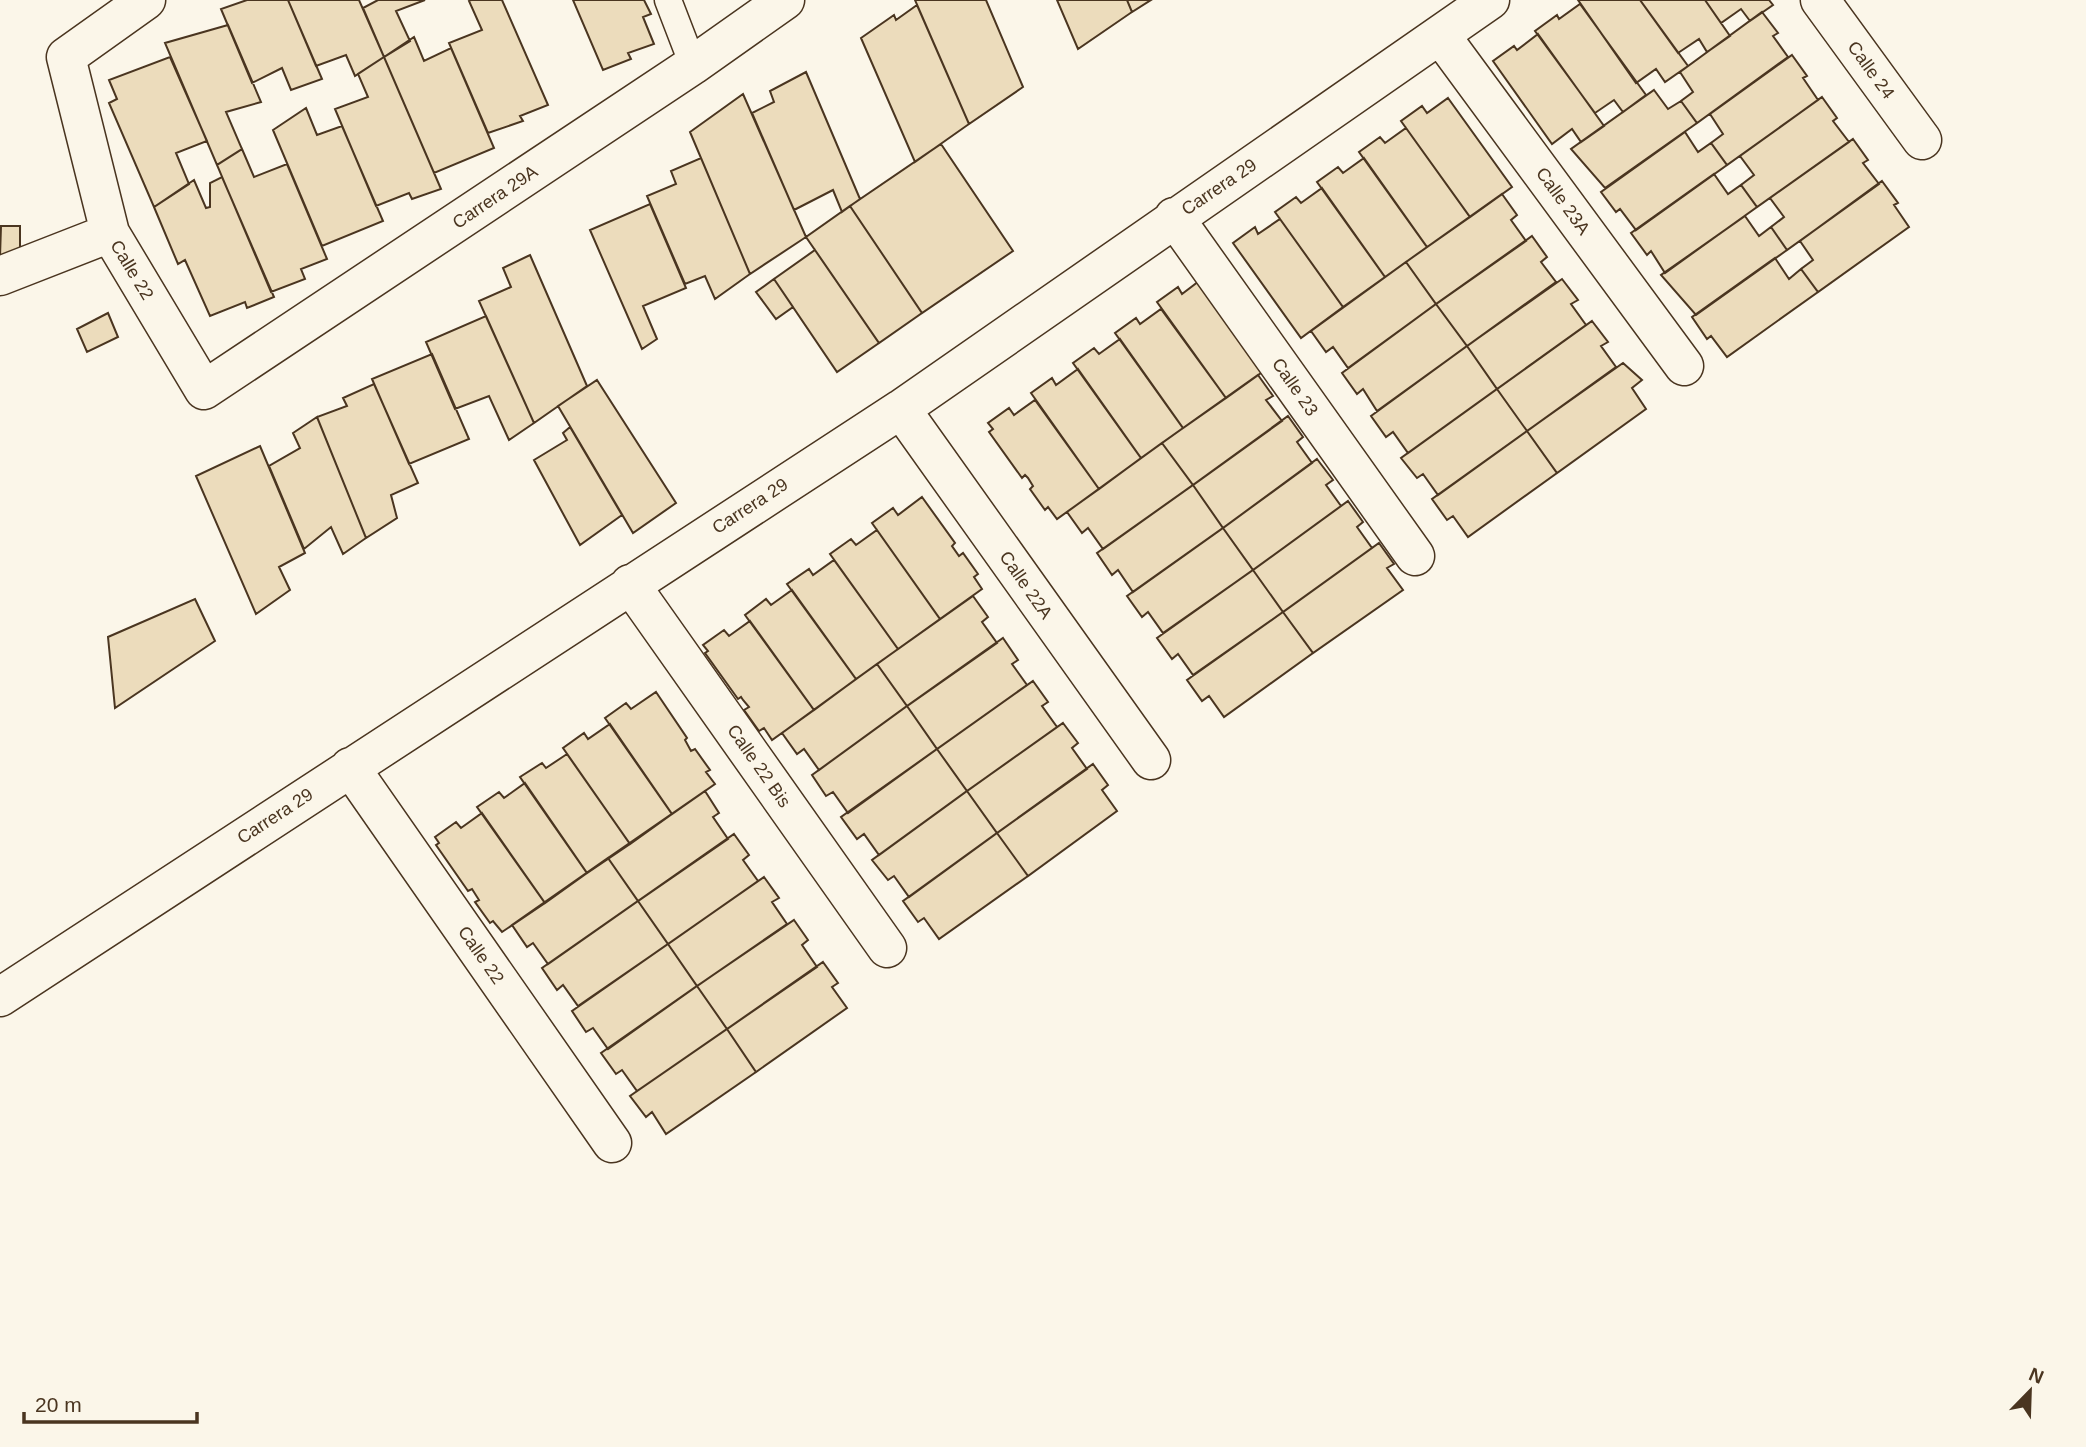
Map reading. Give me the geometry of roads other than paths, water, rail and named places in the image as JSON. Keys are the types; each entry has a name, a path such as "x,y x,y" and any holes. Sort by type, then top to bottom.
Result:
{"street":[{"name":"Calle 22","path":"146,0 66,57 110,233 204,390"},
{"name":"Carrera 29A","path":"204,390 693,65 785,0"},
{"name":"Carrera 29","path":"0,997 901,409 1490,0"},
{"name":"Calle 24","path":"1820,0 1922,140"},
{"name":"Calle 23A","path":"1441,36 1684,366"},
{"name":"Calle 23","path":"1174,217 1415,556"},
{"path":"0,276 110,233"},
{"name":"Calle 22A","path":"901,409 1151,760"},
{"name":"Calle 22 Bis","path":"630,584 887,948"},
{"name":"Calle 22","path":"351,766 612,1143"}],"lane":[{"path":"668,0 693,65"}]}
